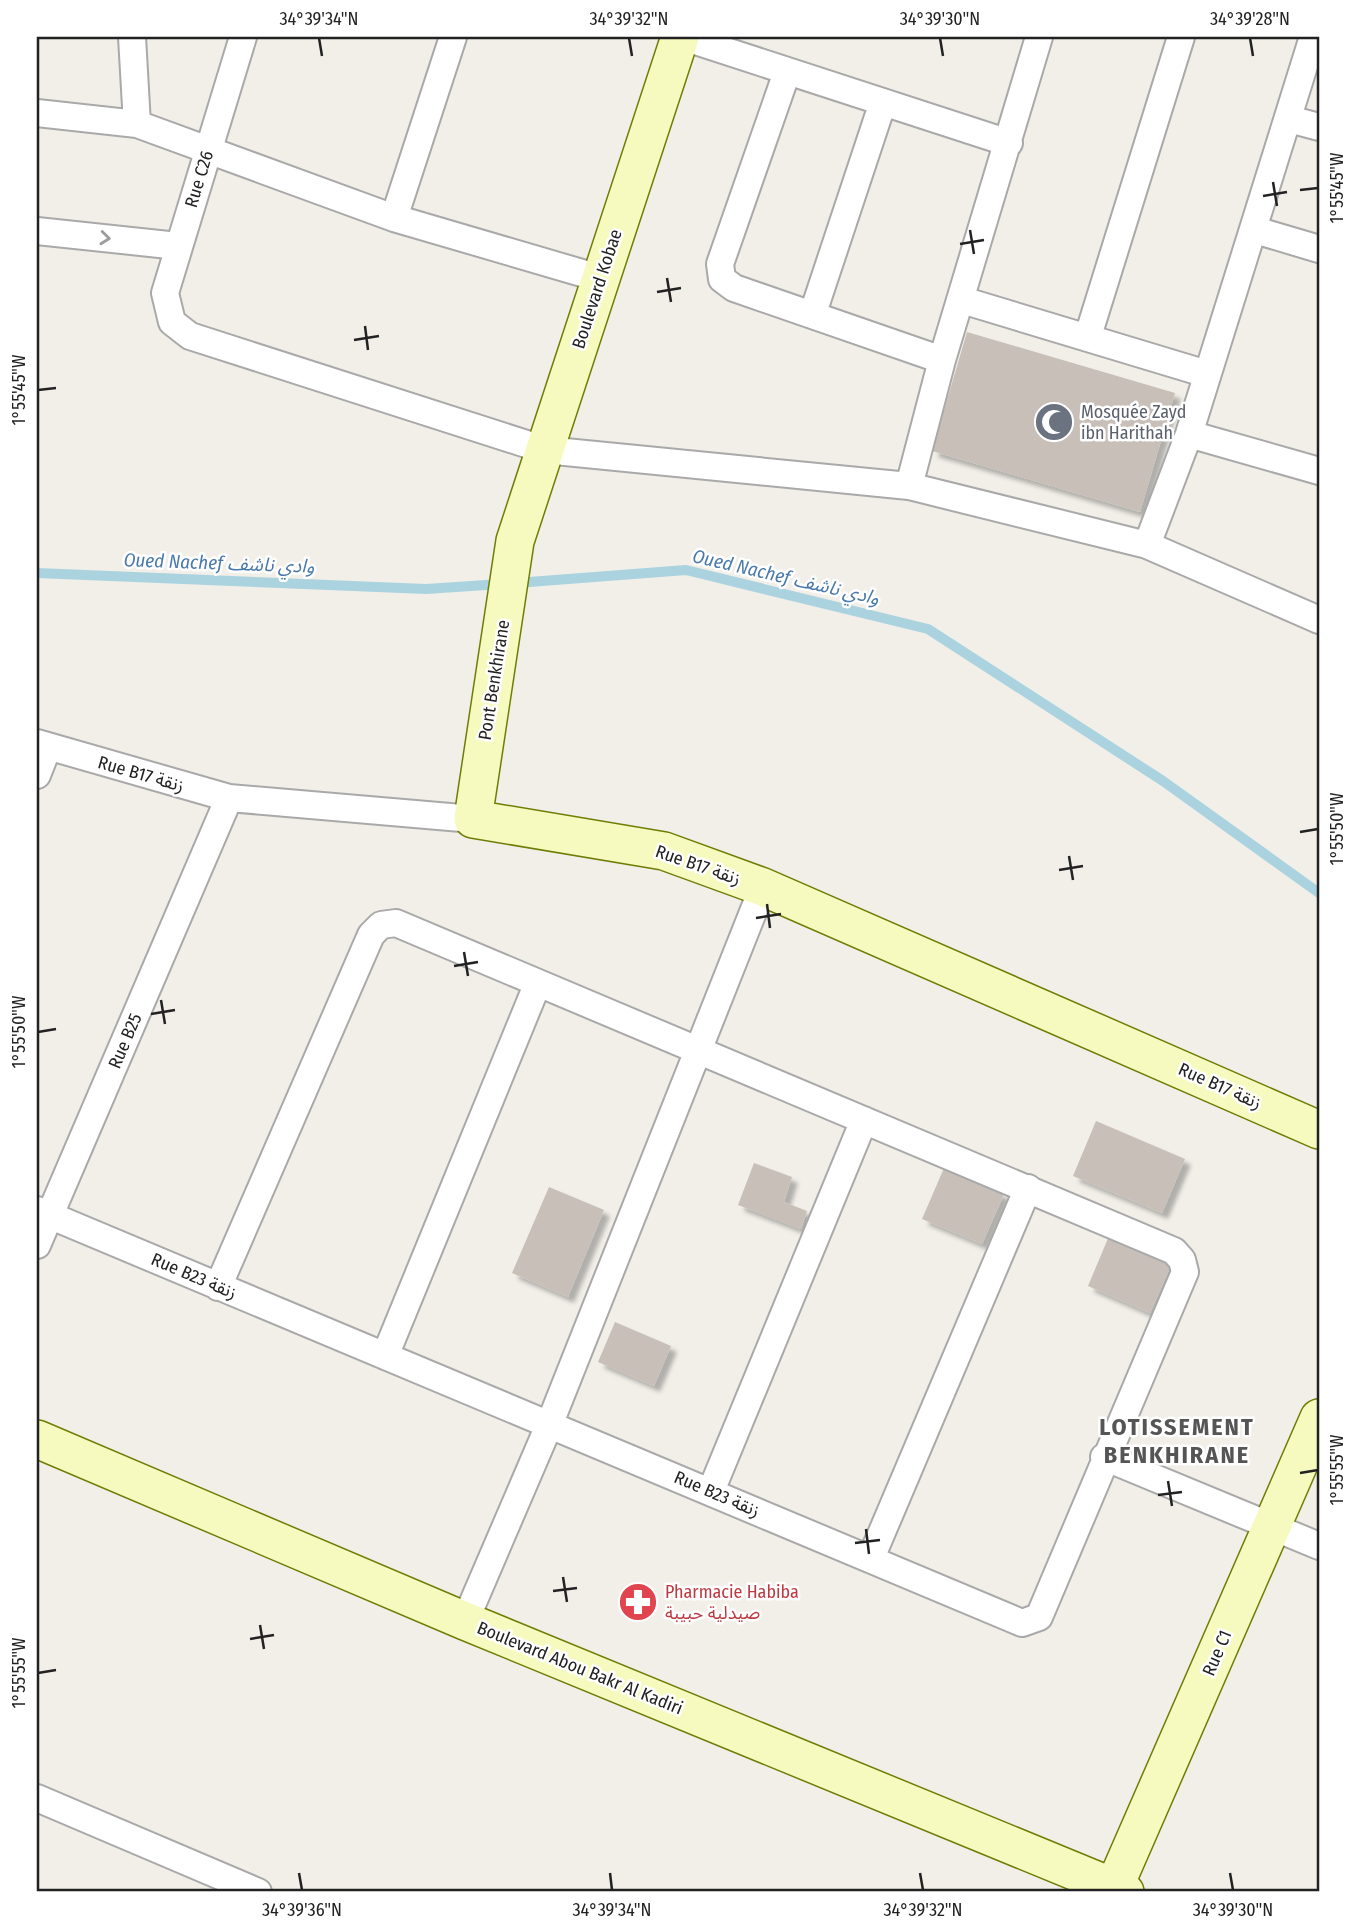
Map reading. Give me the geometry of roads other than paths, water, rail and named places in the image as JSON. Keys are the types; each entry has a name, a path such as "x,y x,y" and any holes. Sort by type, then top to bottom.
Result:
{"main road":[{"name":"Boulevard Kobae","path":"515,541 599,278 681,37"},
{"name":"Pont Benkhirane","path":"473,819 515,541"},
{"name":"Rue B17 زنقة","path":"473,819 664,851 763,887 1319,1130"},
{"name":"Rue C1","path":"1118,1891 1319,1418"},
{"name":"Boulevard Abou Bakr Al Kadiri","path":"37,1439 465,1621 1118,1891"}],"street":[{"path":"132,37 137,124"},
{"name":"Rue C26","path":"243,37 165,293 172,322 190,336 545,450"},
{"path":"394,218 453,37"},
{"path":"681,37 1009,143"},
{"path":"909,486 942,359 1040,37"},
{"path":"1088,336 1181,37"},
{"path":"1147,545 1189,433 1255,230 1313,37"},
{"path":"787,72 720,273 722,279 734,288 942,359"},
{"path":"813,313 883,102"},
{"path":"37,113 137,124 394,218 599,278"},
{"path":"1289,118 1319,127"},
{"path":"1255,230 1319,249"},
{"path":"37,231 178,246"},
{"path":"962,300 1207,374"},
{"path":"1189,433 1319,468"},
{"path":"545,450 909,486 1147,545 1319,620"},
{"path":"37,775 42,745"},
{"name":"Rue B17 زنقة","path":"42,745 229,798 473,819"},
{"name":"Rue B25","path":"37,1245 43,1213 229,798"},
{"path":"465,1621 550,1423 763,887"},
{"path":"218,1287 371,935 382,925 396,922 537,985 698,1049 1028,1188 871,1558"},
{"path":"385,1356 537,985"},
{"path":"711,1491 864,1120"},
{"name":"Rue B23 زنقة","path":"43,1213 550,1423 1022,1623 1039,1617 1104,1457 1185,1272 1182,1260 1174,1251 1028,1188"},
{"path":"1104,1457 1319,1546"},
{"path":"37,1798 258,1892"}],"waterway":[{"name":"Oued Nachef وادي ناشف","path":"516,583 686,570 928,629 1163,781 1319,893"},
{"name":"Oued Nachef وادي ناشف","path":"37,573 426,589 501,584"}],"place":[{"name":"Mosquée Zayd ibn Harithah","path":"1054,422"},
{"name":"Pharmacie Habiba صيدلية حبيبة","path":"638,1602"}],"district":[{"name":"LOTISSEMENT BENKHIRANE","path":"1177,1441"}]}
